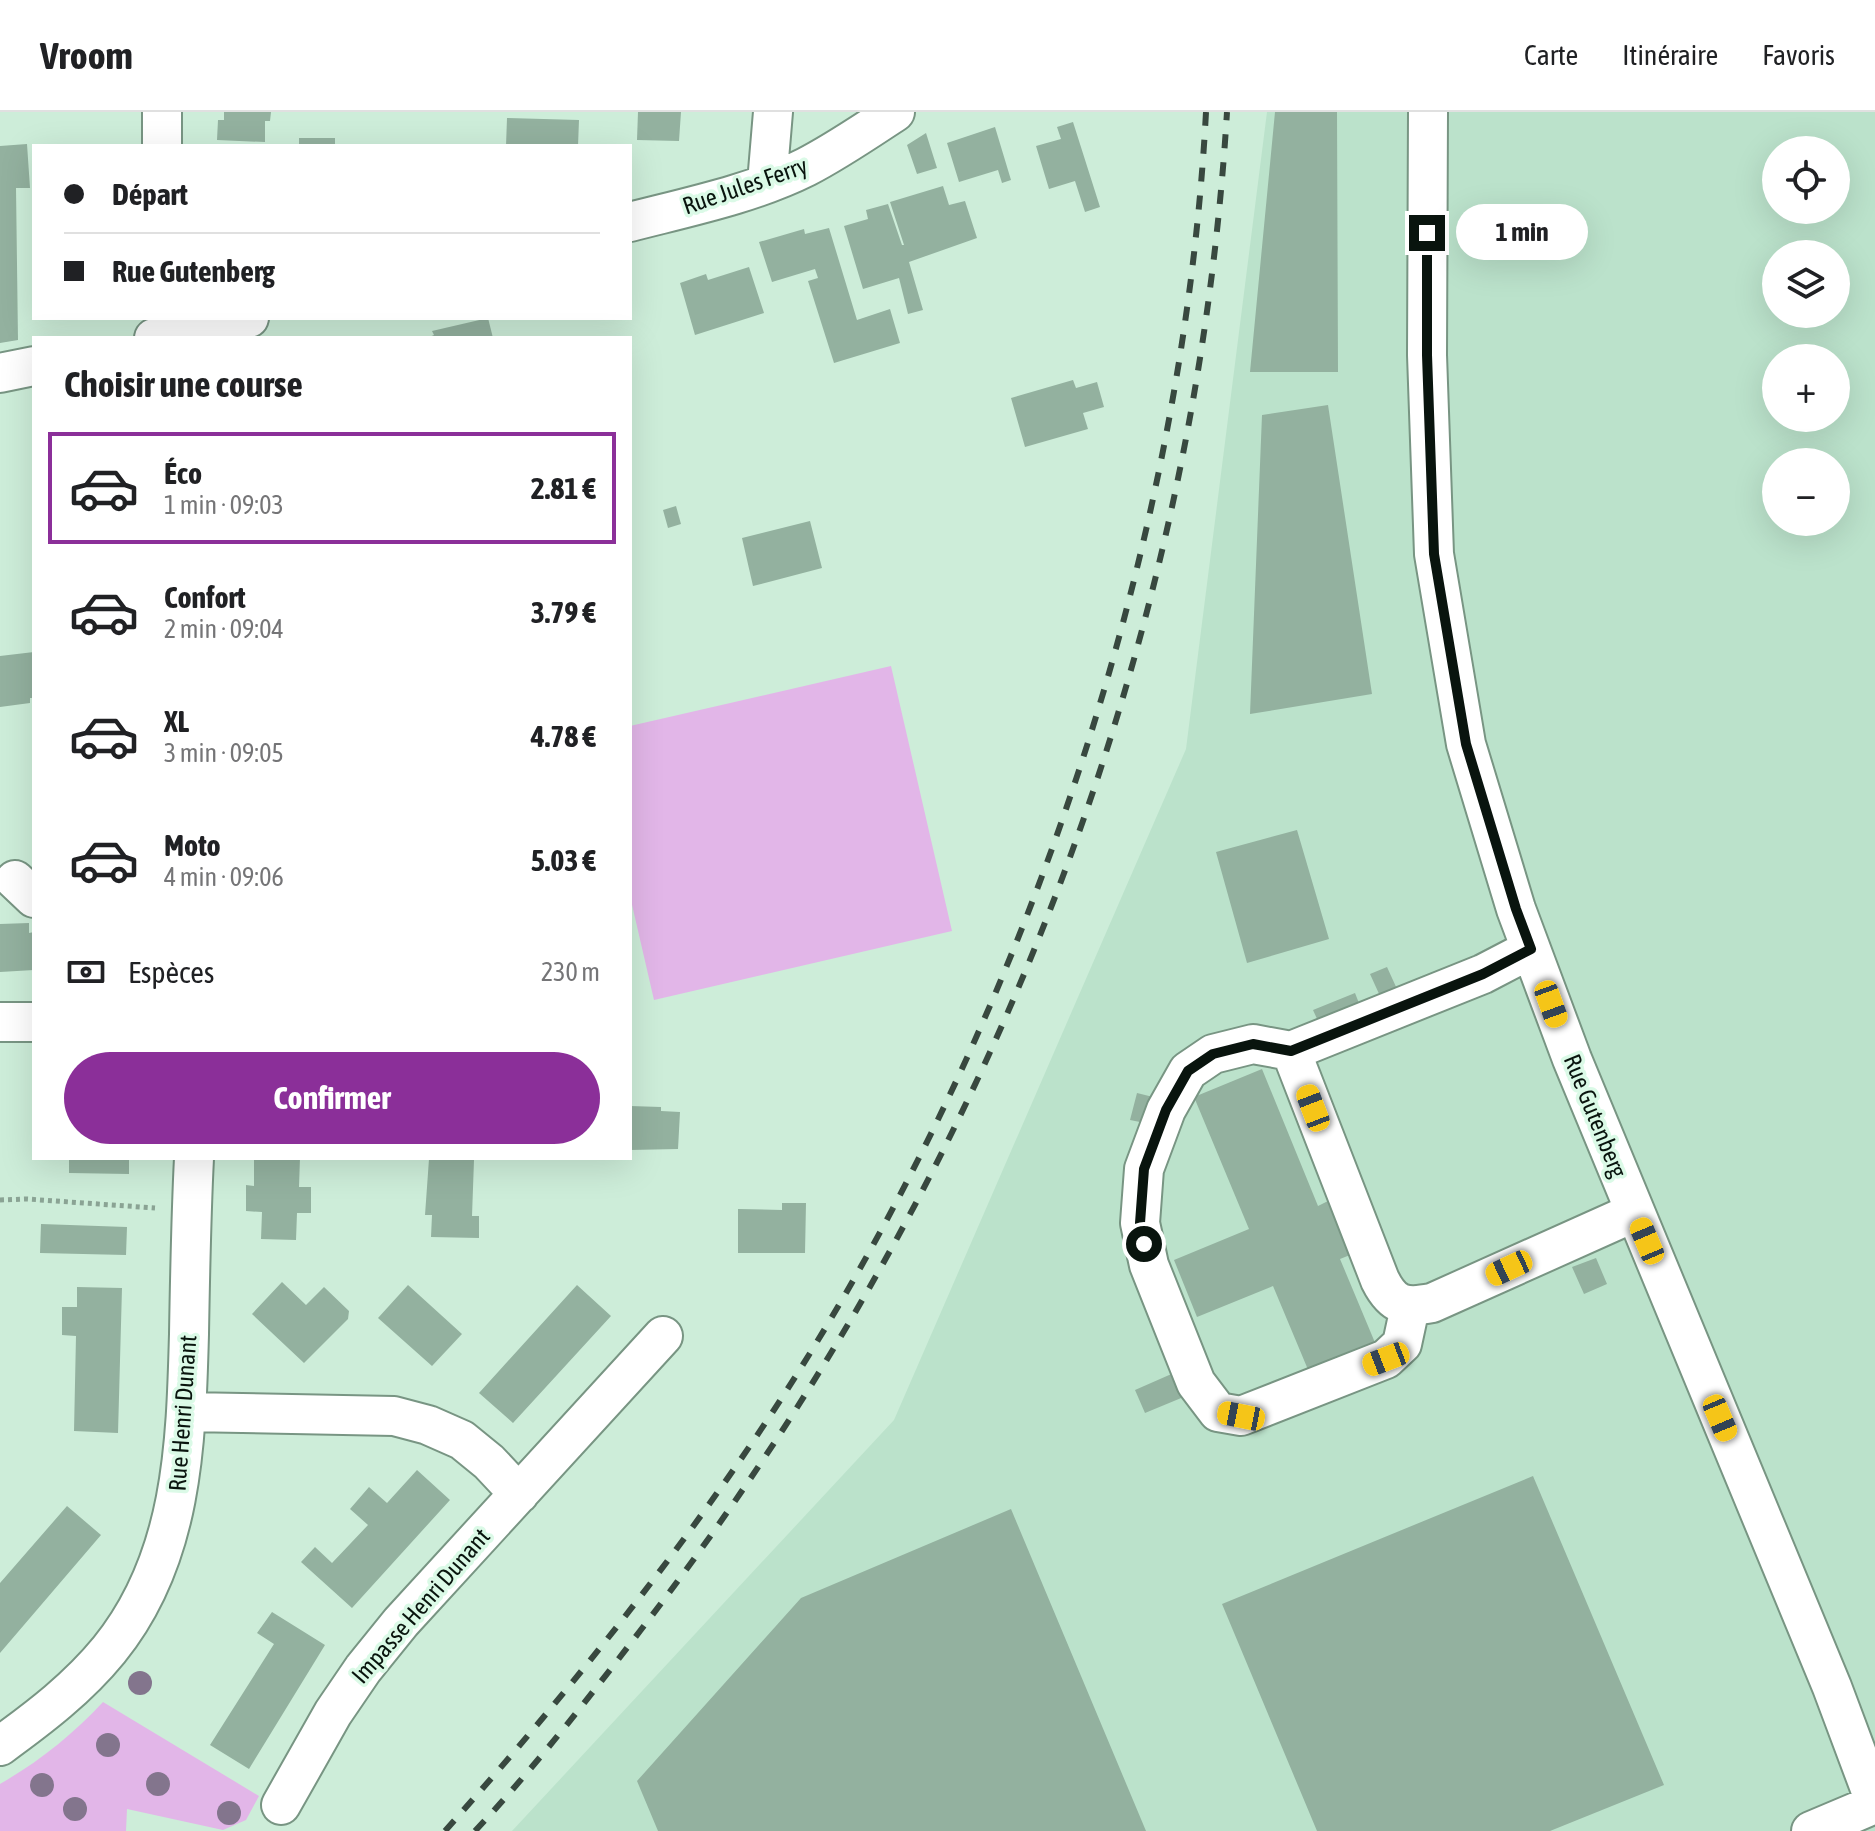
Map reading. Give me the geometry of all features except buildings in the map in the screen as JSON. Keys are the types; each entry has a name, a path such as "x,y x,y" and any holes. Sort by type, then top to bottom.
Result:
{"street":[{"path":"162,112 162,144"},
{"path":"767,183 773,112"},
{"name":"Rue Jules Ferry","path":"632,221 767,183 804,168 895,112"},
{"name":"Rue Gutenberg","path":"1428,112 1427,355 1434,554 1466,744 1516,909 1572,1059 1832,1687 1875,1803"},
{"path":"165,336 240,320"},
{"path":"0,373 32,366"},
{"path":"1410,1307 1402,1344 1386,1359 1241,1416 1218,1412 1196,1383 1149,1265 1140,1223 1144,1169 1166,1110 1188,1071 1213,1054 1253,1044 1291,1051 1483,974 1531,949"},
{"path":"0,1022 32,1022"},
{"path":"1291,1051 1380,1280 1388,1296 1410,1307 1432,1303 1635,1212"},
{"name":"Rue Henri Dunant","path":"0,1746 72,1690 110,1649 138,1606 160,1562 182,1477 187,1412 194,1160"},
{"name":"Impasse Henri Dunant","path":"281,1805 333,1713 401,1622 663,1336"},
{"path":"187,1412 394,1416 462,1440 489,1462 519,1494"},
{"path":"1811,1831 1875,1803"}],"path":[{"path":"0,1200 27,1199 192,1210"}],"shaded area":[{"path":"1267,112 1875,112 1875,1831 512,1831 894,1420 1186,749"},
{"path":"891,666 952,931 654,1000 632,905 632,726"},
{"path":"103,1702 259,1796 246,1820 223,1830 127,1809 126,1831 0,1831 0,1784 55,1747"}],"railway":[{"path":"445,1831 613,1632 692,1529 766,1422 856,1276 937,1122 1009,961 1071,795 1122,626 1162,454 1190,283 1206,112"},
{"path":"475,1831 601,1682 761,1462 870,1287 966,1104 1048,915 1116,721 1169,522 1206,319 1227,112"}],"route":[{"path":"1144,1244 1140,1223 1144,1169 1166,1110 1188,1071 1213,1054 1253,1044 1291,1051 1483,974 1531,949 1466,744 1434,554 1427,355 1427,233"}]}
